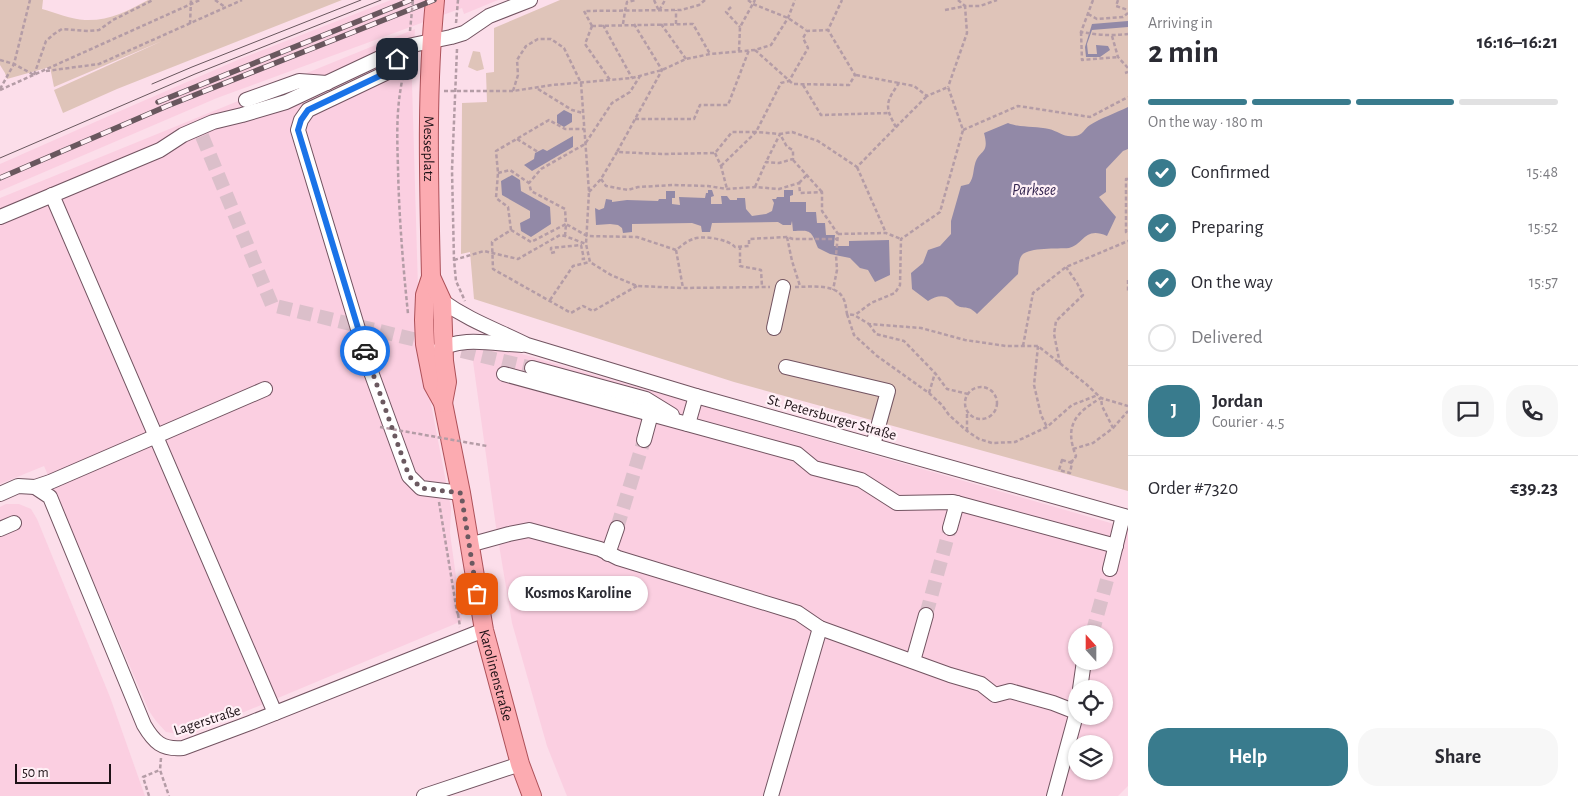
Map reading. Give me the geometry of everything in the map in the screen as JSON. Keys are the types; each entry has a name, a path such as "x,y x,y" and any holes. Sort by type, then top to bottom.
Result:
{"main road":[{"name":"Messeplatz","path":"416,325 431,277 430,92 431,42 435,0"},
{"name":"Messeplatz","path":"431,277 442,301 443,337"},
{"name":"Karolinenstraße","path":"416,325 428,359 433,384 443,403 461,493 484,630 520,764 532,796"},
{"name":"Karolinenstraße","path":"443,337 447,382 443,403"}],"street":[{"path":"0,217 160,150 183,135 201,132 214,122 242,116 286,102 406,47 464,33 489,16 530,0"},
{"path":"406,47 390,71 308,110 301,120 298,130 371,372 409,476 421,488 461,493"},
{"path":"246,100 299,81 328,83"},
{"path":"52,195 275,713"},
{"path":"774,328 783,287"},
{"name":"St. Petersburger Straße","path":"442,301 474,321 527,345 696,396 1126,517"},
{"path":"428,359 443,337"},
{"name":"St. Petersburger Straße","path":"443,337 460,342 527,345"},
{"path":"786,367 888,391 873,445"},
{"path":"532,368 646,399 688,424"},
{"path":"504,374 797,454 814,468 861,480 897,503 953,502 1116,546"},
{"path":"0,494 18,486 36,487 50,482 264,389"},
{"path":"688,424 696,396"},
{"path":"644,440 651,414"},
{"name":"Lagerstraße","path":"36,487 50,497 144,725 151,736 162,746 172,749 183,748 484,630"},
{"path":"950,528 957,503"},
{"path":"1110,569 1126,517"},
{"path":"0,529 14,523"},
{"path":"608,554 617,528"},
{"path":"469,545 529,530 600,549 618,558 798,613 820,628 981,684 995,695 1010,691 1053,703 1068,710"},
{"path":"913,661 926,615"},
{"path":"771,796 820,628"},
{"path":"1054,796 1073,725"},
{"path":"424,796 520,764"}],"path":[{"path":"0,90 14,64 30,0"},
{"path":"34,75 46,41 54,34 62,29 100,30 113,20 153,0"},
{"path":"190,24 191,0"},
{"path":"0,90 200,0"},
{"path":"216,0 226,7"},
{"path":"42,72 99,64 242,0"},
{"path":"406,47 410,31 413,0"},
{"path":"456,23 458,0"},
{"path":"623,24 624,11 628,2 636,0"},
{"path":"654,0 659,11"},
{"path":"659,11 665,0"},
{"path":"610,80 585,44 592,26 584,11 676,10 699,5 706,0"},
{"path":"748,0 753,4 788,18 807,31 828,30"},
{"path":"739,51 740,26 755,0"},
{"path":"430,92 513,91 552,85 632,78 662,70 686,59 710,54 755,50 771,45 788,18 795,0"},
{"path":"828,30 842,0"},
{"path":"901,239 940,212 963,130 948,87 966,33 965,6 958,0"},
{"path":"945,10 965,6 980,6 997,0"},
{"path":"1093,0 1083,32 1082,60 1118,57"},
{"path":"1088,14 1097,19 1123,17 1128,12 1116,6 1118,0"},
{"path":"731,7 726,12 740,26"},
{"path":"676,10 676,24"},
{"path":"634,24 662,70"},
{"path":"662,24 686,59"},
{"path":"592,26 693,24 710,54"},
{"path":"603,25 632,78"},
{"path":"828,30 855,75 914,86 927,96"},
{"path":"721,166 756,132 780,84 789,81 808,48 802,38 807,31"},
{"path":"1083,32 1112,36 1128,34"},
{"path":"1112,36 1118,57 1128,68"},
{"path":"513,91 518,75 517,60 526,46 538,39 551,39 564,48 581,83 589,192 586,244 590,262 611,275 637,286 683,288 820,286 833,290 843,297 854,335 877,356 929,393 967,431 979,439 992,443 1015,442 1047,427 1072,405 1098,396"},
{"path":"457,47 452,170 454,260 456,281 464,298 465,306"},
{"path":"635,120 694,119 700,105 728,105 749,50"},
{"path":"755,50 793,84 849,84 855,75"},
{"path":"0,60 14,64 34,75"},
{"path":"589,192 601,179 618,152 662,70"},
{"path":"404,72 398,97 398,180 403,258 416,325"},
{"path":"529,182 541,169 585,144 612,104 630,92 640,76"},
{"path":"896,127 888,114 888,99 898,83"},
{"path":"803,85 821,115 888,114"},
{"path":"857,167 927,96 948,87"},
{"path":"537,88 572,110 584,114"},
{"path":"963,130 1018,106 1090,117 1128,97"},
{"path":"511,230 508,207 496,198 498,173 496,151 549,120 565,129 584,129"},
{"path":"618,152 662,154 715,153 732,132 780,134 792,132 818,141 857,167 886,233"},
{"path":"780,134 786,147 792,150 793,159 822,192 822,211 838,234 837,270 833,290"},
{"path":"756,187 780,134"},
{"path":"517,139 538,152"},
{"path":"715,153 721,166 727,189"},
{"path":"766,162 779,163 793,159"},
{"path":"498,173 510,170 529,182 531,191 565,209 565,236"},
{"path":"601,179 606,186 628,190 638,187 674,185 708,186 727,189 756,187 779,189 799,183 807,176"},
{"path":"1128,179 1126,179 1126,232 1128,234"},
{"path":"799,183 800,194 822,192"},
{"path":"511,230 531,242 566,224"},
{"path":"566,224 587,236 637,237 676,250"},
{"path":"511,230 492,242 493,268 571,313 583,306 593,311 637,286"},
{"path":"838,234 886,233 901,239"},
{"path":"454,260 484,251 518,259 560,235 586,244"},
{"path":"787,237 800,287"},
{"path":"676,250 694,238 718,238 731,242 735,246 749,246 749,238 838,239"},
{"path":"854,315 872,303 895,293 900,285 901,239"},
{"path":"1023,346 1033,293 1066,267 1128,241"},
{"path":"546,242 551,248 551,253 555,252"},
{"path":"551,248 581,246 582,259 589,258"},
{"path":"740,246 740,266 760,270 762,287"},
{"path":"676,250 683,288"},
{"path":"550,300 573,266 590,262"},
{"path":"1060,364 1054,334 1056,320 1083,295 1066,267"},
{"path":"1128,280 1128,291"},
{"path":"847,314 854,315 869,324 876,334 904,341 935,373 947,389 968,394"},
{"path":"869,324 922,328 965,340 1006,346 1038,346 1086,384 1098,396 1128,406"},
{"path":"1038,346 1034,384 1041,415 1047,427"},
{"path":"929,393 935,373"},
{"path":"967,431 968,411 966,399 968,394 976,388 986,388 995,396 997,404 992,415 983,419 974,417 968,411"},
{"path":"1102,398 1102,406 1113,428"},
{"path":"1070,462 1072,463 1070,473 1059,470 1062,460 1070,462 1076,456 1071,443 1071,426 1084,408 1102,398"},
{"path":"1073,449 1093,443 1113,428 1128,410"},
{"path":"380,427 487,446"},
{"path":"437,490 458,614 480,610"},
{"path":"149,796 142,777 160,770 169,796"}],"shaded area":[{"path":"0,0 43,0 42,9 69,17 94,20 110,17 148,0 342,0 117,89 63,113 54,90 162,41 54,87 50,67 7,79 0,65"},
{"path":"391,0 498,0 464,14 462,8 217,98 0,191 0,164 240,59"},
{"path":"560,0 1128,0 1128,491 734,382 474,299 470,252 461,254 462,103 487,102 486,73 494,72 494,28"},
{"path":"415,29 412,83 421,352 451,508 450,533 462,621 194,733 184,735 166,732 149,711 44,466 0,484 0,198"},
{"path":"473,51 480,52 484,69 477,71 468,67"},
{"path":"471,347 508,350 1128,528 1128,786 1118,796 567,796 547,746 512,623 496,527"},
{"path":"6,504 19,504 31,509 37,519 110,697 145,796 0,796 0,507"}],"water":[{"path":"1128,21 1128,27 1092,30 1087,44 1088,54 1097,54 1096,45 1108,46 1110,50 1100,57 1086,57 1085,47 1092,24"},
{"name":"Parksee","path":"1128,107 1128,149 1123,151 1106,169 1106,192 1099,197 1116,217 1107,236 1093,233 1069,248 1026,252 1020,259 1018,274 977,314 969,308 957,306 943,296 928,301 912,289 911,273 923,263 928,250 940,246 951,234 951,221 961,186 969,184 977,159 985,149 986,140 984,133 1008,123 1018,126 1049,129 1064,135 1075,136 1094,122"},
{"path":"564,110 572,114 572,122 564,127 557,123 557,115"},
{"path":"573,136 573,147 532,171 524,165 534,159 535,153 543,149 547,151"},
{"path":"512,175 520,180 521,191 550,207 551,224 531,237 521,231 520,223 530,218 530,211 502,195 501,181"},
{"path":"708,190 712,190 714,196 711,197 711,204 722,204 721,196 727,196 730,200 745,198 746,209 752,216 772,211 774,203 772,199 784,197 784,190 793,190 790,202 806,202 806,212 816,212 817,223 825,223 826,235 835,235 834,246 849,246 849,241 889,240 890,275 875,282 868,270 860,268 850,258 830,254 818,248 810,232 793,231 792,221 791,225 783,225 778,222 712,223 710,232 702,232 701,226 692,223 632,224 632,232 623,233 622,228 618,225 596,225 595,208 599,210 604,208 606,199 612,200 612,202 627,200 658,201 659,199 666,199 666,191 675,191 675,198 672,198 672,204 680,205 679,197 705,198"}],"tunnel":[{"path":"202,136 272,305 532,368"},
{"path":"617,528 644,440"},
{"path":"926,615 950,528"},
{"path":"1094,625 1110,569"}],"tram line":[{"path":"152,84 361,0"},
{"path":"0,158 195,74 381,0"}],"railway":[{"path":"158,102 411,0"},
{"path":"0,178 167,106 434,0"}],"way so far":[{"path":"365,351 409,476 421,488 461,493 477,594"}],"place":[{"name":"Kosmos Karoline","path":"477,594"}],"route":[{"path":"365,351 298,130 301,120 308,110 390,71 397,59"}]}
